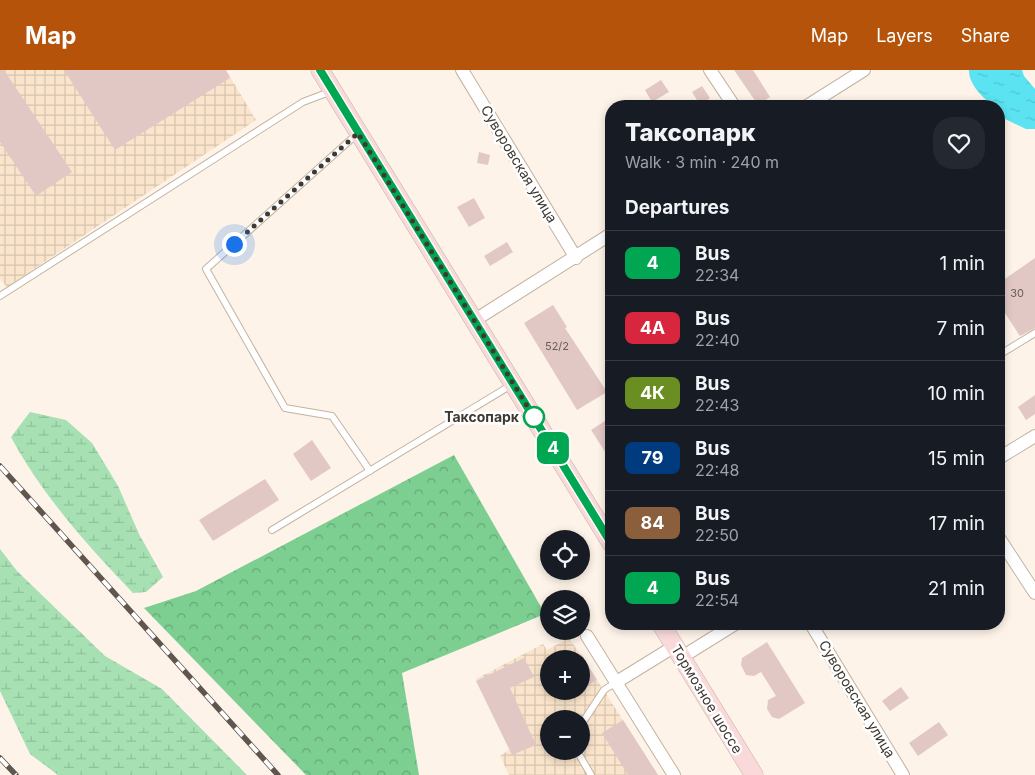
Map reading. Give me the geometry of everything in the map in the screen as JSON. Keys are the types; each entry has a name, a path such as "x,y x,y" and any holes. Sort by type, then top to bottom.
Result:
{"street":[{"path":"320,70 605,533"},
{"name":"Суворовская улица","path":"462,70 576,258"},
{"path":"710,70 730,100"},
{"path":"816,100 864,70"},
{"path":"475,320 605,238"},
{"path":"1005,454 1035,436"},
{"path":"1005,547 1035,593"},
{"name":"Тормозное шоссе","path":"665,630 754,775"},
{"path":"615,683 723,630"},
{"name":"Суворовская улица","path":"815,630 903,775"},
{"path":"589,640 674,775"}],"lane":[{"path":"0,296 303,102 332,91"},
{"path":"358,133 206,269 286,408 332,416 370,471"},
{"path":"1005,351 1035,333"},
{"path":"272,530 513,384"},
{"path":"590,711 604,690 615,683"},
{"path":"582,760 590,775"}],"shaded area":[{"path":"0,70 226,70 256,120 7,287 0,279"},
{"path":"565,640 570,640 577,650 547,650"},
{"path":"543,644 547,650 540,650 540,700 590,700 590,669 658,775 509,775 500,756 510,749 476,679"}],"green space":[{"path":"30,412 66,420 92,443 118,486 139,534 163,577 146,592 133,593 99,557 51,499 23,458 11,437"},
{"path":"454,455 540,605 540,616 402,673 419,775 306,775 144,608 196,591"},
{"path":"0,549 17,571 105,656 162,689 247,775 58,775 30,754 0,691"}],"water":[{"path":"969,70 1022,70 1024,76 1035,89 1035,129 1026,129 1005,119 1005,100 987,100 974,87"}],"building":[{"path":"0,70 4,70 72,172 36,196 0,142"},
{"path":"64,70 226,70 230,78 115,150"},
{"path":"734,70 753,70 770,97 766,100 755,100"},
{"path":"661,80 669,92 655,100 651,100 645,90"},
{"path":"702,86 710,98 707,100 697,100 692,92"},
{"path":"479,152 490,155 488,165 477,163"},
{"path":"474,198 485,218 469,227 457,207"},
{"path":"507,242 513,252 490,266 484,256"},
{"path":"1035,258 1035,328 1020,336 1005,313 1005,279"},
{"path":"553,305 567,327 565,328 605,389 605,393 577,410 524,323"},
{"path":"1035,395 1035,414 1026,420 1018,407"},
{"path":"605,421 605,452 591,430"},
{"path":"312,440 331,468 311,481 293,454"},
{"path":"265,479 279,500 213,541 199,520"},
{"path":"767,642 805,703 779,719 772,717 767,709 768,700 776,696 761,672 754,676 746,675 741,665 742,658"},
{"path":"524,658 534,677 510,688 536,745 512,755 476,681"},
{"path":"590,669 597,680 590,684"},
{"path":"901,687 909,698 890,711 882,701"},
{"path":"623,720 658,775 628,775 602,733"},
{"path":"939,722 948,735 918,756 909,743"}],"railway":[{"path":"0,466 278,775"},
{"path":"0,758 16,775"}],"bus line":[{"name":"4","path":"320,70 605,533"}],"place":[{"name":"Таксопарк","path":"534,417"}],"route":[{"path":"234,244 358,133 534,417"}]}
